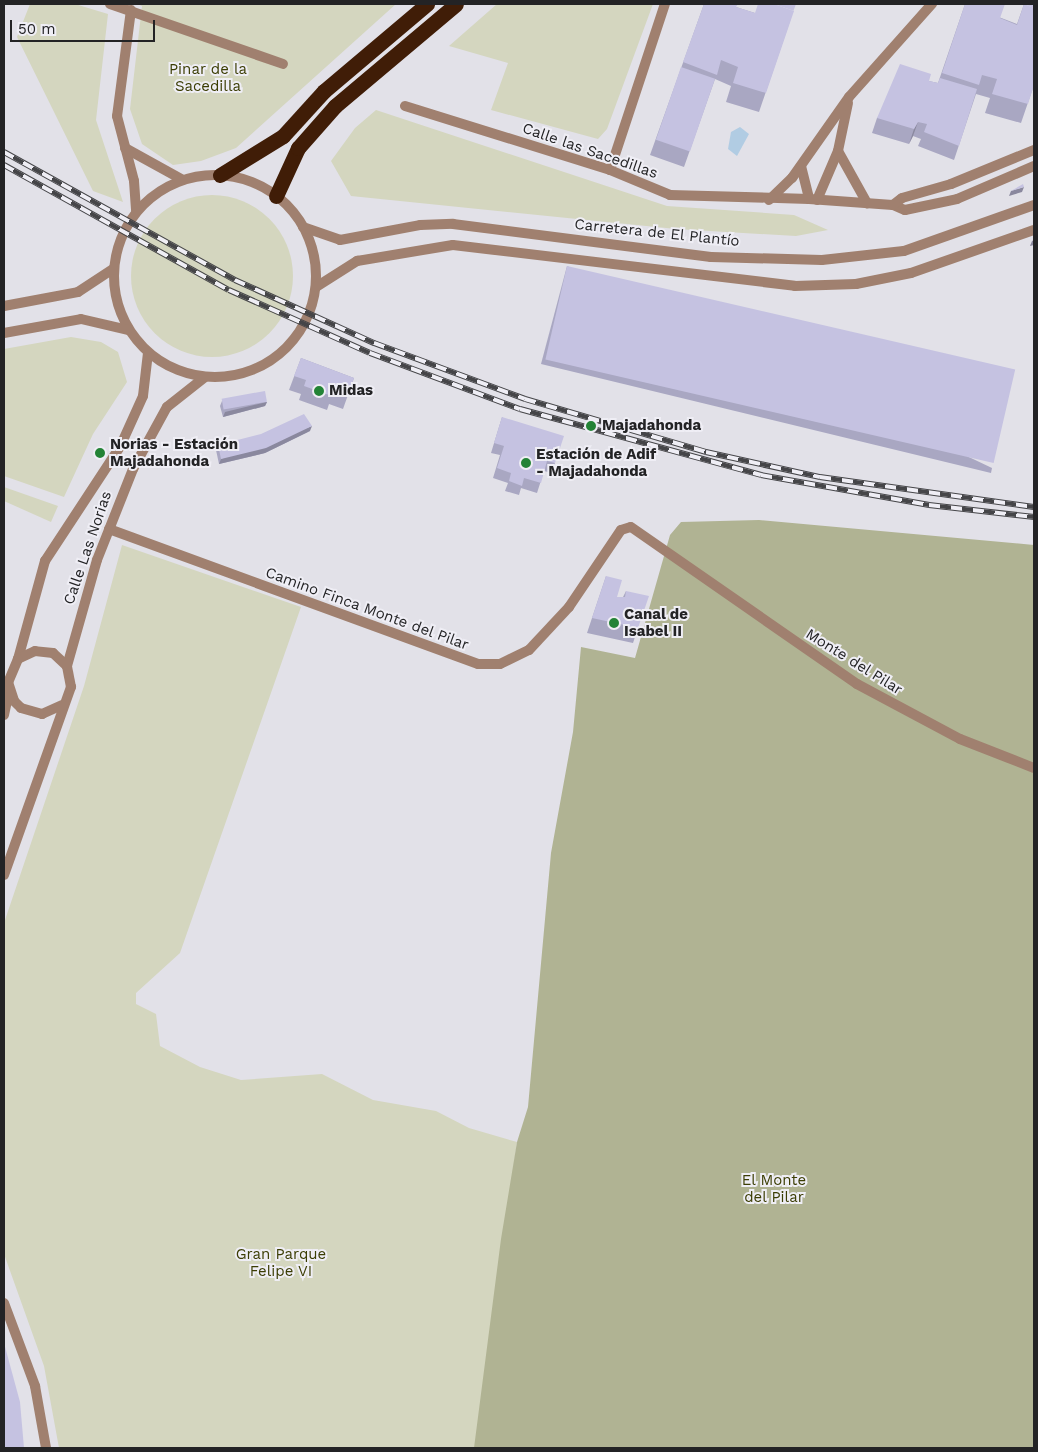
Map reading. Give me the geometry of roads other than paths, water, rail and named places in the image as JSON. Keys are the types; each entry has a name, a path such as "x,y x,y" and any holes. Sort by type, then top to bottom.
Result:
{"highway":[{"path":"220,175 283,136 324,91 427,4"},
{"path":"276,196 298,148 335,106 456,4"}],"street":[{"path":"110,4 283,64"},
{"path":"610,170 665,4"},
{"path":"768,200 801,166 849,97 932,4"},
{"path":"131,10 117,116 125,148 136,212"},
{"path":"813,200 838,151 849,97"},
{"name":"Calle las Sacedillas","path":"405,106 610,170 670,195 867,203 894,205 905,210 957,199 1034,166"},
{"path":"125,148 183,180"},
{"path":"894,205 902,198 951,184 1034,150"},
{"path":"838,151 867,203"},
{"path":"801,166 813,200"},
{"path":"220,175 249,181 276,196 304,227 314,256 316,288 307,318 284,349 266,364 237,375 205,377 175,370 148,353 128,330 116,301 113,269 120,239 136,212 157,193 183,180 220,175"},
{"name":"Carretera de El Plantío","path":"304,227 340,240 420,224 453,224 711,257 822,260 904,250 1034,205"},
{"path":"316,288 357,261 454,245 795,286 856,284 911,273 1034,230"},
{"path":"4,306 78,292 113,269"},
{"path":"4,333 81,319 128,330"},
{"name":"Calle Las Norias","path":"4,715 9,691 9,673 18,659 45,561 120,447 143,396 148,353"},
{"name":"Calle Las Norias","path":"4,875 62,705 71,687 67,666 109,529 133,469 167,407 205,377"},
{"name":"Camino Finca Monte del Pilar","path":"109,529 478,664 500,664 529,650 569,607 626,526 671,557"},
{"name":"Monte del Pilar","path":"671,557 857,684 960,738 1034,768"},
{"path":"18,659 44,651 67,666"},
{"path":"9,691 18,704 31,713 52,711 62,705"},
{"path":"4,1303 35,1386 46,1448"}],"water":[{"path":"740,127 749,134 737,156 728,149 731,132"}],"railway":[{"path":"4,152 235,280 374,343 525,399 706,452 820,477 1034,507"},
{"path":"4,165 229,290 370,353 520,409 761,475 929,505 1034,517"}],"place":[{"name":"Midas","path":"319,391"},
{"name":"Majadahonda","path":"591,426"},
{"name":"Norias - Estación Majadahonda","path":"100,453"},
{"name":"Estación de Adif - Majadahonda","path":"526,463"},
{"name":"Canal de Isabel II","path":"614,623"}],"park label":[{"name":"Pinar de la Sacedilla","path":"208,78"},
{"name":"El Monte del Pilar","path":"774,1188"},
{"name":"Gran Parque Felipe VI","path":"281,1262"}]}
